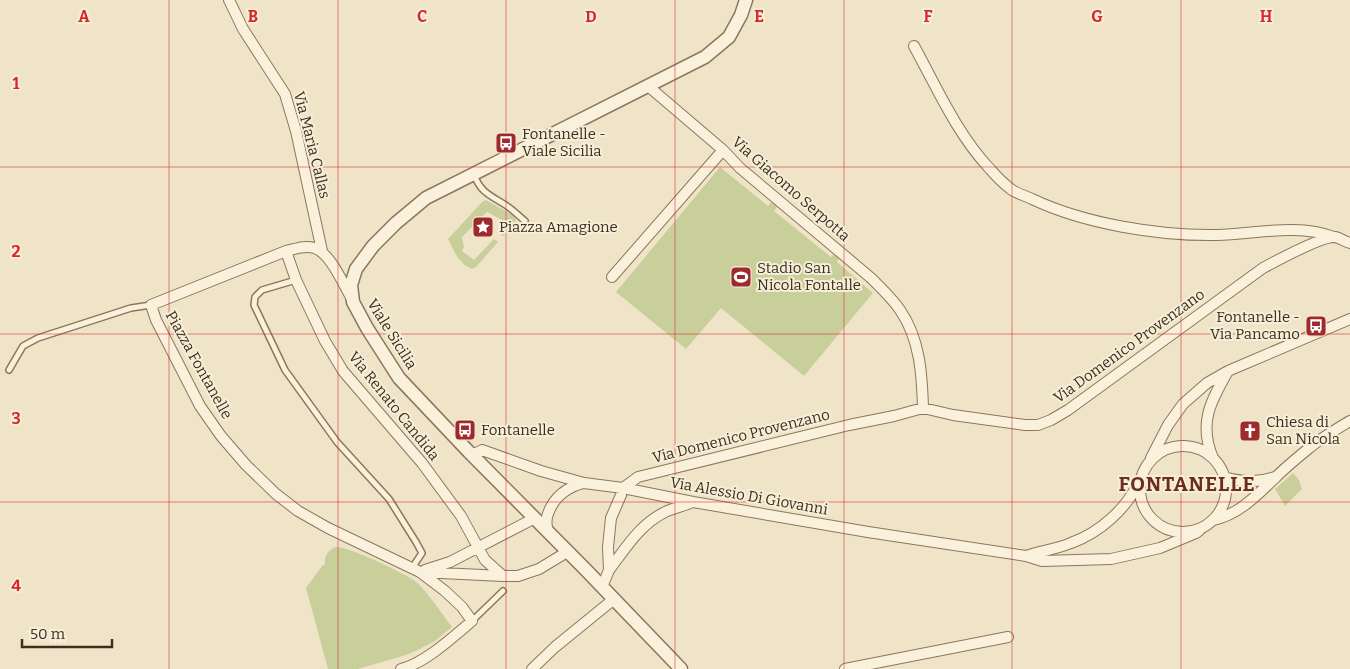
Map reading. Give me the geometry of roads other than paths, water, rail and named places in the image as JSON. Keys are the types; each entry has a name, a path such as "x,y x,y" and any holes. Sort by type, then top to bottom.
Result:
{"street":[{"name":"Via Maria Callas","path":"229,0 243,29 285,94 296,131 322,251"},
{"name":"Viale Sicilia","path":"680,669 398,378 353,302 351,285 356,269 373,246 396,223 426,198 705,57 729,37 741,15 746,0"},
{"path":"914,46 969,144 989,169 1012,190 1052,209 1136,229 1217,235 1296,230 1327,234 1350,243"},
{"name":"Via Giacomo Serpotta","path":"648,86 723,150 740,168 871,278 900,309 915,339 922,378 924,408"},
{"path":"612,276 723,150"},
{"name":"Via Domenico Provenzano","path":"622,492 638,477 924,408 1026,425 1038,425 1068,410 1263,268 1307,246 1335,237"},
{"path":"151,305 286,251 304,247 313,247 322,251 353,302"},
{"name":"Via Renato Candida","path":"286,251 296,280 325,341 343,372 422,463 461,516 485,560 503,576"},
{"name":"Piazza Fontanelle","path":"151,305 156,320 200,406 221,436 246,465 276,494 298,511 334,531 416,570"},
{"path":"1145,468 1168,426 1183,404 1207,383 1228,371 1350,319"},
{"path":"1214,458 1208,436 1207,412 1214,395 1228,371"},
{"name":"Via Alessio Di Giovanni","path":"1213,520 1232,513 1256,497 1276,477 1318,442 1350,421"},
{"name":"Via Alessio Di Giovanni","path":"472,455 482,450 541,471 622,492 1026,556 1042,561 1111,559 1160,548 1196,533 1213,520 1220,512 1224,503 1226,495 1222,471 1214,458 1194,447 1172,447 1158,453 1145,468 1125,504 1107,522 1087,536 1070,544 1026,556"},
{"name":"Via Alessio Di Giovanni","path":"1145,468 1139,487 1140,499 1146,513 1153,521 1175,532 1190,532 1201,529"},
{"path":"1224,477 1258,482 1276,477"},
{"path":"550,535 546,529 546,521 554,501 567,489 584,483"},
{"path":"609,570 608,547 611,518 622,492"},
{"path":"602,587 609,570 633,538 649,522 667,511 692,502"},
{"path":"416,570 450,562 535,518"},
{"path":"416,570 518,576 539,569 567,552"},
{"path":"401,669 411,666 447,643 472,621 445,591 416,570"},
{"path":"532,669 555,646 614,599"},
{"path":"845,669 1008,637"}],"lane":[{"path":"474,174 477,184 485,192 525,221"},
{"path":"296,280 262,290 254,297 254,305 285,370 337,442 389,500 416,542 422,553 416,570"},
{"path":"9,370 23,346 38,338 131,308 151,305"},
{"path":"472,621 503,591"}],"place":[{"name":"Fontanelle - Viale Sicilia","path":"506,143"},
{"name":"Piazza Amagione","path":"483,227"},
{"name":"Stadio San Nicola Fontalle","path":"741,277"},
{"name":"Fontanelle - Via Pancamo","path":"1316,326"},
{"name":"Fontanelle","path":"465,430"},
{"name":"Chiesa di San Nicola","path":"1250,431"}],"district":[{"name":"FONTANELLE","path":"1187,484"}]}
